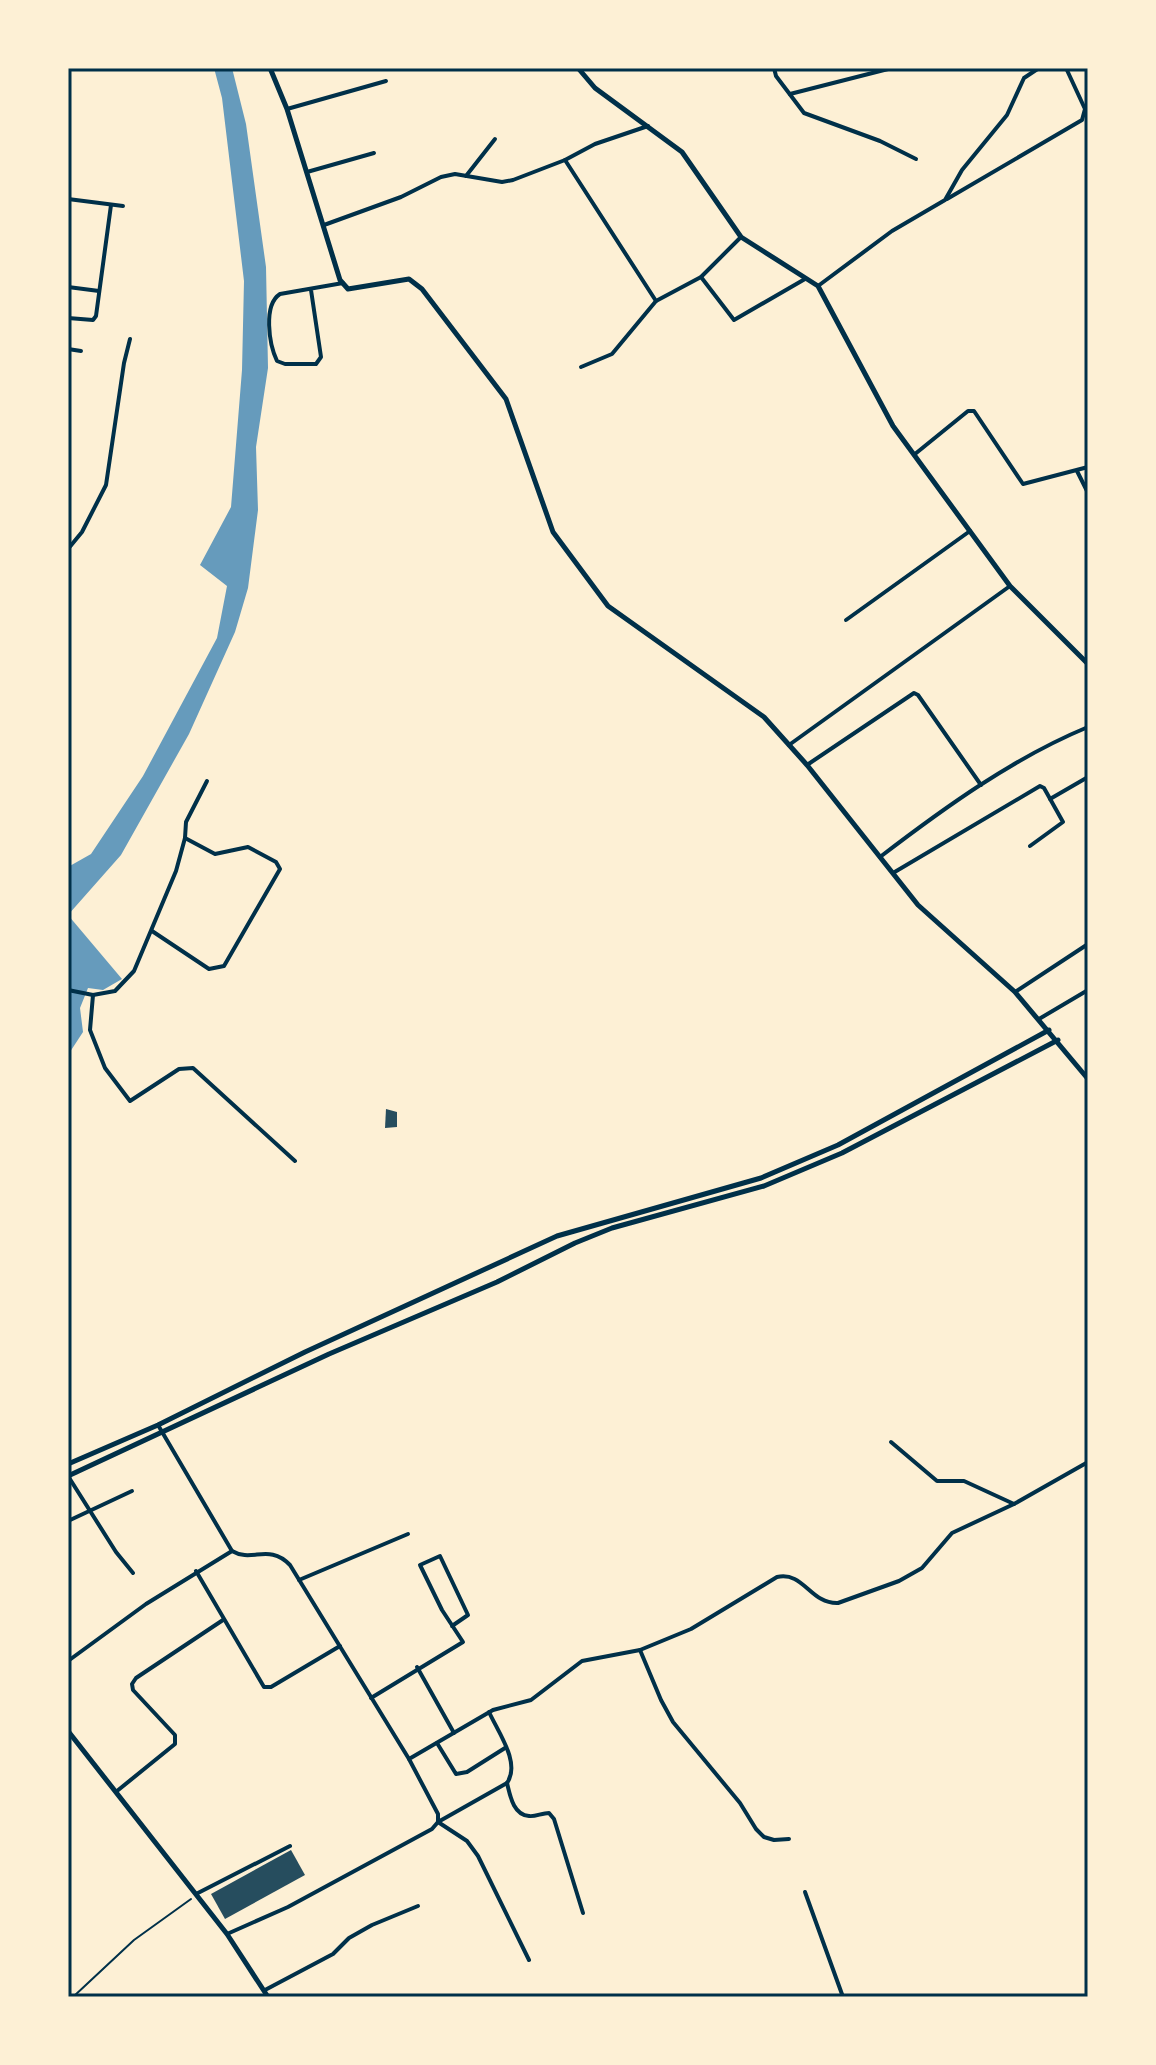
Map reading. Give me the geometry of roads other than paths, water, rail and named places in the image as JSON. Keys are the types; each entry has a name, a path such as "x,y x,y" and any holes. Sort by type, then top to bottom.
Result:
{"street":[{"path":"270,68 287,109 343,283 348,289 409,279 422,289 506,399 553,532 608,606 764,717 807,765 918,905 1015,992 1088,1079"},
{"path":"578,68 595,88 682,152 741,237 818,286 893,426 1010,586 1088,664"},
{"path":"774,68 804,113 880,141 916,159"},
{"path":"790,94 892,68"},
{"path":"945,200 962,170 1007,115 1024,78 1039,68"},
{"path":"818,286 892,231 1082,120 1085,109 1066,68"},
{"path":"287,109 386,81"},
{"path":"323,225 401,197 441,177 455,174 502,182 648,126"},
{"path":"466,176 495,139"},
{"path":"307,172 374,153"},
{"path":"565,160 656,301"},
{"path":"68,199 123,206"},
{"path":"68,318 93,320 111,205"},
{"path":"581,367 612,354 656,301 701,277 741,237"},
{"path":"701,277 734,320 807,277"},
{"path":"311,290 321,357 316,364 277,361 273,353 269,306 273,298 280,294 343,283"},
{"path":"68,287 99,291"},
{"path":"68,549 82,532 106,485 130,339"},
{"path":"68,349 81,351"},
{"path":"914,454 968,411 974,411 1016,478 1023,484 1088,467"},
{"path":"1077,471 1088,493"},
{"path":"846,620 970,531"},
{"path":"789,745 1010,586"},
{"path":"807,765 914,693 981,785"},
{"path":"880,857 981,785 1062,738 1088,727"},
{"path":"1050,799 1088,777"},
{"path":"68,990 93,995 115,991 134,971 176,871 186,822 207,781"},
{"path":"893,873 1035,787 1044,788 1063,822 1030,846"},
{"path":"152,931 209,969 224,966 280,869 276,862 248,847 215,854 185,838"},
{"path":"1015,992 1088,944"},
{"path":"1039,1019 1088,990"},
{"path":"93,995 90,1030 105,1068 130,1101 179,1069 193,1068 295,1161"},
{"path":"68,1464 158,1425 305,1352 557,1236 761,1178 838,1145 1049,1030"},
{"path":"133,1573 68,1476 329,1354 497,1282 575,1243 612,1228 764,1186 842,1153 1058,1040"},
{"path":"158,1425 232,1551 238,1555 273,1553 282,1557 299,1580 409,1759 438,1814 438,1822"},
{"path":"891,1442 937,1481 964,1481 1014,1504"},
{"path":"409,1759 489,1712 531,1700 582,1661 640,1650 691,1629 777,1577 788,1574 796,1577 817,1598 828,1603 838,1603 899,1581 922,1568 952,1533 1014,1504 1088,1462"},
{"path":"68,1521 132,1491"},
{"path":"299,1580 408,1534"},
{"path":"68,1661 196,1571 232,1551"},
{"path":"371,1698 417,1667 463,1642 452,1626 428,1585 420,1565 440,1556 468,1615 452,1626"},
{"path":"196,1571 264,1687 271,1687 340,1646"},
{"path":"117,1791 175,1744 175,1735 133,1690 132,1684 136,1678 223,1620"},
{"path":"640,1650 673,1722 740,1803 756,1829 764,1837 789,1839"},
{"path":"417,1667 454,1733"},
{"path":"227,1934 288,1907 432,1829 438,1822 507,1783 512,1776 513,1765 489,1712"},
{"path":"68,1731 227,1934 266,1994 333,1954 349,1938 418,1906"},
{"path":"437,1743 456,1774 467,1772 505,1748"},
{"path":"507,1783 512,1803 521,1813 530,1817 549,1813 554,1819 583,1913"},
{"path":"438,1822 467,1841 478,1856 529,1960"},
{"path":"196,1894 290,1846"},
{"path":"805,1892 843,1997"}],"water":[{"path":"214,68 232,68 246,124 266,267 268,368 256,447 258,510 248,588 235,632 189,734 121,855 68,915 68,867 91,854 143,776 217,638 227,586 200,565 231,507 242,370 244,281 222,98"},
{"path":"68,915 122,979 103,990 88,988 80,1008 83,1032 68,1055"}]}
